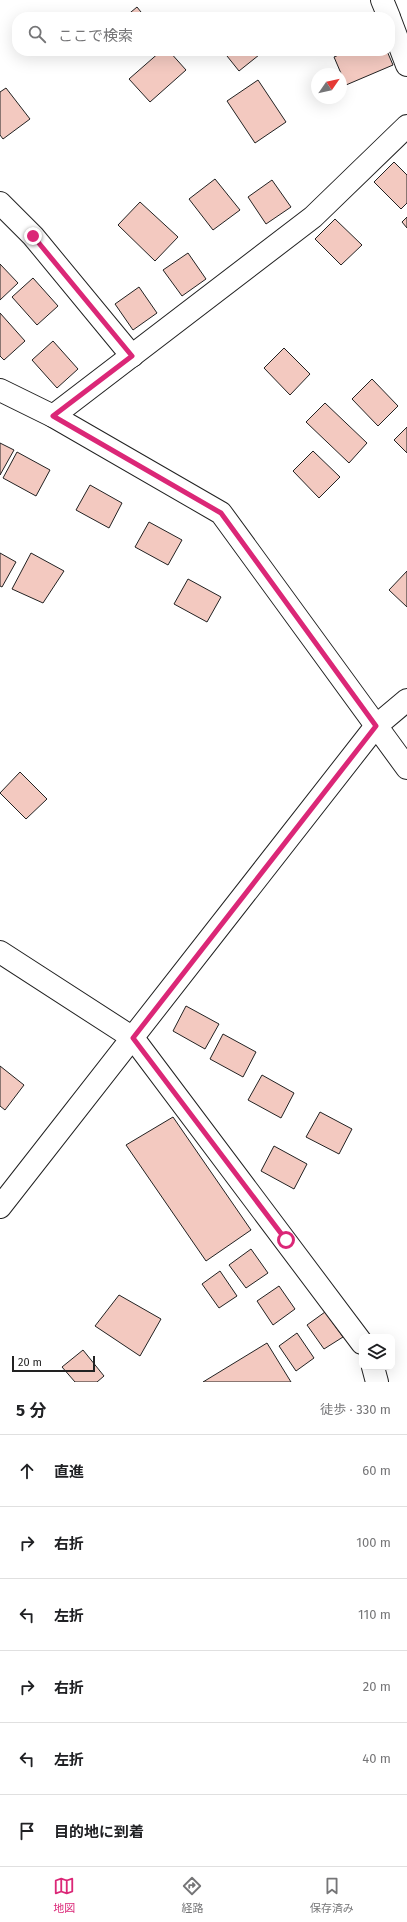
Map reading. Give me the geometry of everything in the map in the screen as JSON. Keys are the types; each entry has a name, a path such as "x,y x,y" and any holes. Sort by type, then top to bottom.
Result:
{"street":[{"path":"382,0 387,12"},
{"path":"395,33 407,65"},
{"path":"53,416 313,217 407,126"},
{"path":"1,206 33,236 132,356"},
{"path":"0,390 53,416 221,513 407,768"},
{"path":"0,1207 376,726 407,700"},
{"path":"0,952 133,1038 359,1338"},
{"path":"374,1370 377,1382"}],"building":[{"path":"137,7 141,12 131,12"},
{"path":"155,56 173,56 186,70 150,102 129,79"},
{"path":"227,56 258,56 239,71"},
{"path":"336,56 389,56 393,65 347,85 347,68 339,68 334,57"},
{"path":"258,80 286,122 255,143 227,101"},
{"path":"6,88 30,119 3,139 0,135 0,92"},
{"path":"394,162 407,175 407,203 401,209 374,182"},
{"path":"215,179 240,210 213,230 189,199"},
{"path":"272,180 291,207 266,224 248,197"},
{"path":"140,202 178,237 155,261 118,225"},
{"path":"407,217 407,228 402,222"},
{"path":"335,219 362,245 341,265 315,239"},
{"path":"188,253 206,279 182,296 163,270"},
{"path":"0,264 18,283 0,300"},
{"path":"33,278 58,306 37,325 12,297"},
{"path":"139,287 157,313 133,330 115,304"},
{"path":"0,313 25,341 4,360 0,356"},
{"path":"53,341 78,369 57,388 32,360"},
{"path":"284,348 310,374 290,395 264,368"},
{"path":"372,379 398,406 378,426 352,399"},
{"path":"325,403 367,443 349,463 306,422"},
{"path":"407,427 407,453 394,440"},
{"path":"0,443 14,450 0,475"},
{"path":"313,451 340,477 319,498 293,471"},
{"path":"17,452 50,470 36,496 3,478"},
{"path":"90,485 122,503 109,528 76,510"},
{"path":"149,522 182,540 168,565 135,547"},
{"path":"0,553 16,562 2,587 0,586"},
{"path":"31,553 64,571 43,603 12,589"},
{"path":"407,571 407,607 389,590"},
{"path":"188,579 221,597 207,622 174,604"},
{"path":"20,772 47,799 26,819 0,793"},
{"path":"186,1006 219,1024 205,1049 173,1031"},
{"path":"223,1034 256,1052 243,1077 210,1059"},
{"path":"0,1066 24,1085 5,1110 0,1106"},
{"path":"262,1075 294,1093 281,1118 248,1100"},
{"path":"320,1112 352,1129 339,1154 306,1137"},
{"path":"173,1117 251,1230 206,1261 126,1145"},
{"path":"274,1146 307,1164 294,1189 261,1171"},
{"path":"251,1249 268,1273 246,1288 229,1265"},
{"path":"220,1271 237,1296 219,1308 202,1284"},
{"path":"279,1286 295,1309 273,1325 257,1301"},
{"path":"119,1295 161,1319 140,1356 95,1326"},
{"path":"325,1312 343,1337 324,1349 307,1325"},
{"path":"297,1333 314,1358 296,1371 279,1346"},
{"path":"267,1343 291,1382 203,1382"},
{"path":"83,1350 104,1376 97,1382 75,1382 62,1367"}],"route":[{"path":"33,236 132,356 53,416 221,513 376,726 133,1038 286,1240"}]}
